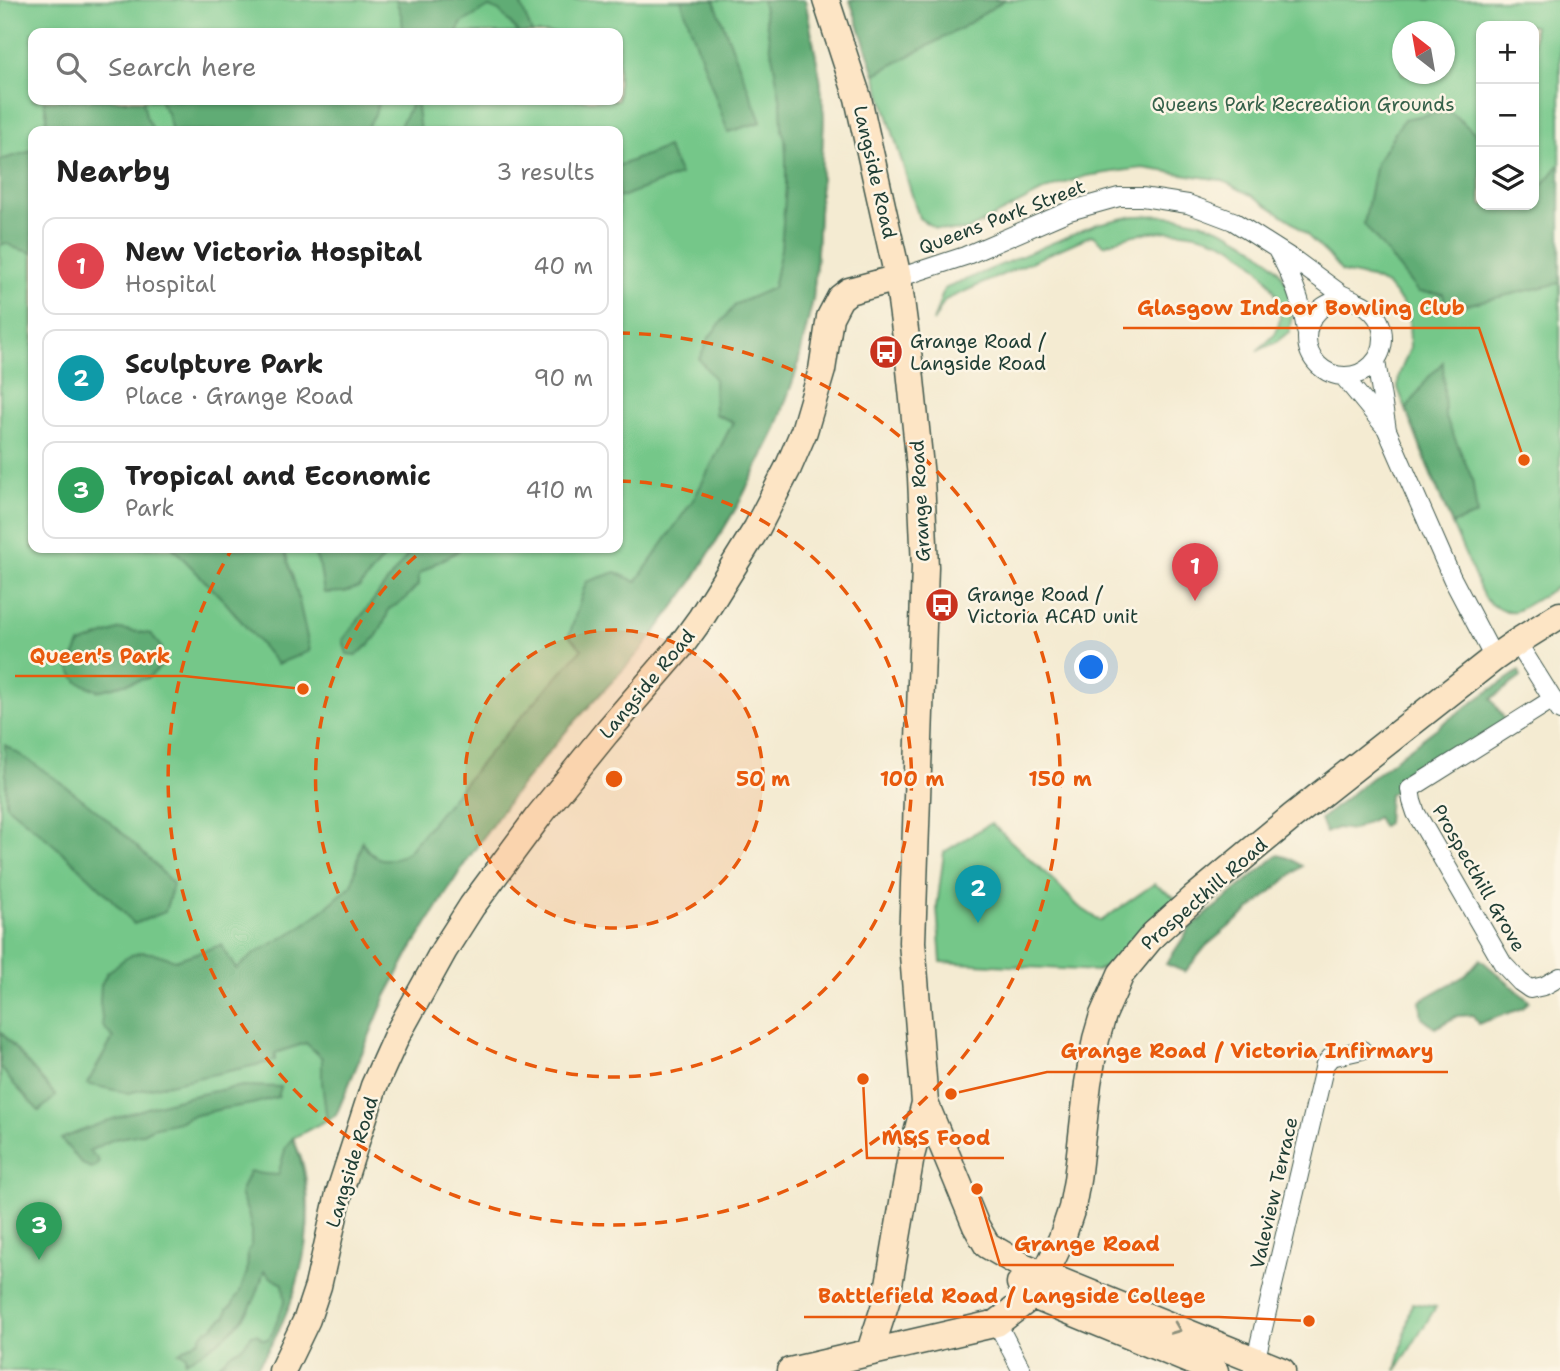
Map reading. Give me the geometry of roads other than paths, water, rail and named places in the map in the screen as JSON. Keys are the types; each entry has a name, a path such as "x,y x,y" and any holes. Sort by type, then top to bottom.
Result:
{"street":[{"name":"Langside Road","path":"282,1371 307,1319 339,1194 374,1086 397,1035 444,950 478,898 538,817 694,628 757,528 804,430 822,370 830,317 840,298 849,291 898,278 858,99 826,0"},
{"name":"Queens Park Street","path":"898,278 965,256 1069,211 1119,197 1165,200 1199,208 1243,226 1341,294 1354,300"},
{"name":"Queens Park Street","path":"1276,250 1297,290 1306,333"},
{"name":"Grange Road","path":"898,278 921,477 925,567 912,942 925,1103 960,1191 987,1245 1023,1266 1038,1285"},
{"path":"1341,299 1366,305 1382,324 1384,337 1382,350 1367,370 1356,375 1343,376 1320,368 1307,346 1306,333 1318,310 1341,299"},
{"path":"1376,361 1387,430 1452,578 1494,658"},
{"path":"1343,376 1387,430"},
{"name":"Prospecthill Road","path":"1038,1285 1062,1238 1072,1208 1096,1039 1103,1015 1121,974 1135,955 1193,899 1312,802 1494,658 1560,615"},
{"name":"Prospecthill Grove","path":"1517,642 1556,705 1410,789 1416,813 1503,964 1530,989 1544,986 1560,977"},
{"name":"Valeview Terrace","path":"1255,1366 1325,1064 1331,1057 1362,1049"},
{"name":"Grange Road","path":"872,1361 886,1302 911,1156 925,1103"},
{"path":"790,1371 872,1361 997,1323 1016,1309 1038,1285"},
{"path":"1038,1285 1255,1366 1282,1371"},
{"path":"1038,1285 1215,1371"},
{"path":"997,1323 1022,1371"}],"place":[{"name":"Grange Road / Langside Road","path":"886,352"},
{"name":"Glasgow Indoor Bowling Club","path":"1524,460"},
{"name":"New Victoria Hospital","path":"1195,601"},
{"name":"Grange Road / Victoria ACAD unit","path":"942,605"},
{"name":"Queen's Park","path":"303,689"},
{"name":"Sculpture Park","path":"978,923"},
{"name":"M&S Food","path":"863,1079"},
{"name":"Grange Road / Victoria Infirmary","path":"951,1094"},
{"name":"Grange Road","path":"977,1189"},
{"name":"Tropical and Economic","path":"39,1260"},
{"name":"Battlefield Road / Langside College","path":"1309,1321"}],"park label":[{"name":"Queens Park Recreation Grounds","path":"1303,104"}]}
